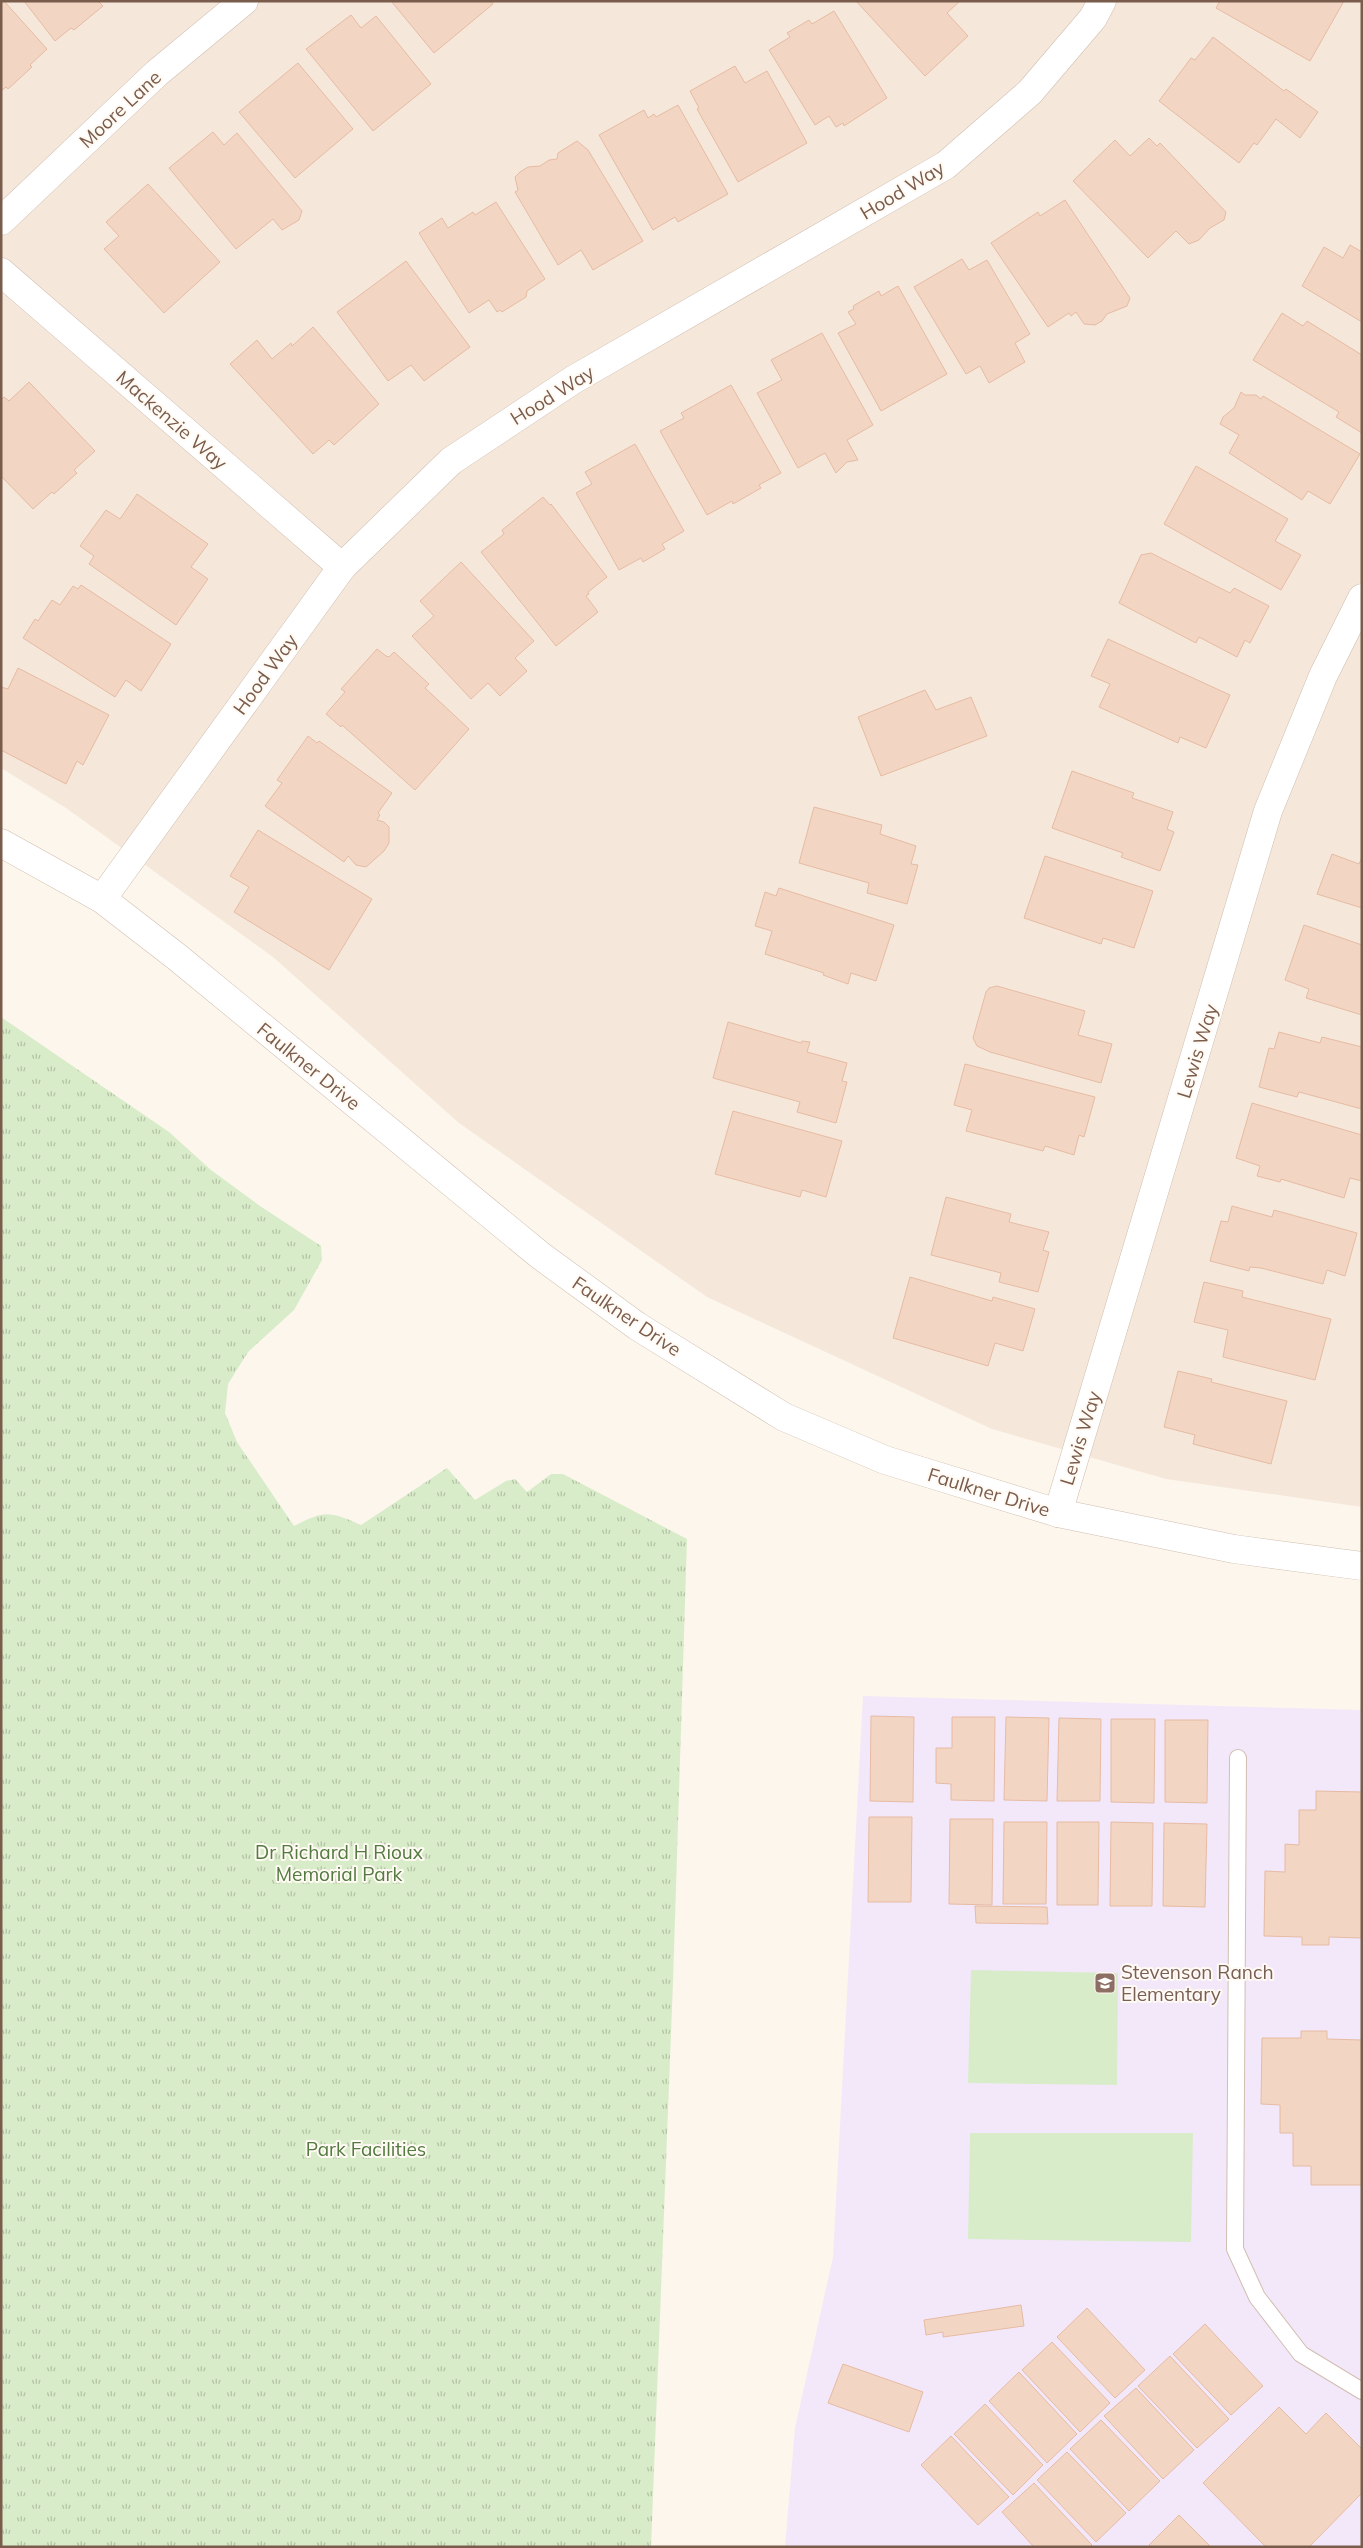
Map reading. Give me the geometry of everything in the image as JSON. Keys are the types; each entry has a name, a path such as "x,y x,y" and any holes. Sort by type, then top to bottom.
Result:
{"street":[{"name":"Moore Lane","path":"1,221 157,73 244,1"},
{"name":"Hood Way","path":"102,899 342,567 459,455 573,380 946,165 1030,92 1093,18 1102,1"},
{"name":"Mackenzie Way","path":"1,272 342,567"},
{"name":"Lewis Way","path":"1058,1513 1268,811 1323,676 1362,598"},
{"name":"Faulkner Drive","path":"1,843 102,899 177,957 541,1256 636,1326 784,1417 885,1460 1058,1513 1234,1550 1362,1566"}],"lane":[{"path":"1238,1758 1235,2249 1256,2297 1301,2354 1362,2391"}],"shaded area":[{"path":"1,1 1362,1 1362,1507 1166,1479 992,1429 707,1297 459,1123 273,957 66,808 1,768"},
{"name":"Stevenson Ranch Elementary","path":"863,1696 1362,1710 1362,2544 1359,2547 785,2547 795,2428 833,2257"}],"green space":[{"name":"Dr Richard H Rioux Memorial Park","path":"1,1017 169,1132 211,1170 260,1206 321,1246 322,1260 294,1310 248,1352 228,1384 225,1413 237,1442 294,1526 313,1517 327,1514 361,1525 447,1468 475,1500 506,1481 515,1479 527,1492 551,1474 563,1474 687,1539 673,1982 651,2547 1,2547"},
{"path":"971,1970 1118,1973 1117,2085 968,2083"},
{"path":"970,2133 1193,2133 1191,2242 968,2239"}],"building":[{"path":"1,1 4,1 47,49 30,65 32,67 8,89 6,87 1,91"},
{"path":"24,1 98,1 103,6 74,30 71,28 55,41"},
{"path":"391,1 491,1 493,4 434,53"},
{"path":"856,1 960,1 947,13 968,36 925,76"},
{"path":"1220,1 1344,1 1310,61 1216,8"},
{"path":"834,11 887,98 844,126 843,123 836,127 829,116 815,125 769,50 790,37 787,33 809,20 812,24"},
{"path":"351,15 361,28 376,16 431,84 373,131 306,49"},
{"path":"1213,37 1284,91 1286,89 1318,112 1300,138 1276,119 1257,145 1254,143 1239,163 1159,101 1191,58 1195,60"},
{"path":"298,63 353,129 295,178 239,112"},
{"path":"735,66 745,83 767,71 807,143 738,182 697,109 699,108 690,91"},
{"path":"678,105 728,194 678,222 675,217 653,230 599,135 644,110 648,118 654,114 656,117"},
{"path":"213,132 224,145 237,133 302,211 299,220 282,230 273,219 236,249 169,168"},
{"path":"1149,138 1157,146 1160,143 1226,212 1224,220 1210,228 1199,240 1189,244 1176,231 1148,258 1073,181 1115,140 1130,156"},
{"path":"577,141 588,150 643,241 593,270 581,250 558,265 515,192 518,190 515,177 520,172 528,167 540,166 549,160 557,159 558,153"},
{"path":"148,184 220,262 164,313 104,249 119,236 106,222"},
{"path":"1065,200 1130,298 1127,306 1107,314 1102,321 1095,325 1084,324 1076,312 1071,316 1069,313 1048,327 991,243 1038,212 1040,216"},
{"path":"496,202 545,279 527,291 526,297 502,312 500,310 497,312 489,300 469,313 419,233 442,218 448,228 473,212 475,215"},
{"path":"1350,245 1362,252 1362,322 1302,286 1324,247 1343,258"},
{"path":"962,259 969,270 987,260 1030,334 1015,343 1025,362 989,383 980,366 966,374 914,287"},
{"path":"406,261 470,347 424,381 411,365 388,381 337,312"},
{"path":"898,286 947,374 881,411 838,333 856,324 848,312 854,309 853,306 879,291 881,296"},
{"path":"1282,313 1303,326 1307,321 1362,355 1362,433 1336,417 1339,412 1253,360"},
{"path":"313,327 379,404 334,445 329,440 313,454 230,364 257,340 272,359 291,343 292,346"},
{"path":"822,333 873,425 847,440 858,460 847,462 836,473 825,453 798,468 757,393 782,380 771,360"},
{"path":"29,382 95,451 74,470 77,473 54,494 52,492 33,509 1,476 1,400 4,397 9,401"},
{"path":"731,385 781,473 759,485 761,488 733,504 732,501 707,515 660,431 684,418 681,413"},
{"path":"1241,392 1245,395 1256,395 1261,399 1263,396 1360,454 1330,504 1308,491 1302,500 1229,453 1239,435 1220,424 1223,417 1234,408"},
{"path":"635,444 684,531 662,544 665,549 643,562 641,558 619,570 576,493 592,484 585,472"},
{"path":"1196,466 1288,519 1275,541 1301,555 1281,590 1164,524"},
{"path":"137,494 208,544 191,567 208,579 176,625 89,564 94,556 80,546 106,510 120,519"},
{"path":"543,497 551,504 607,577 588,592 589,594 586,596 598,612 556,646 481,552 504,534 502,530"},
{"path":"1151,553 1230,593 1234,588 1269,606 1250,643 1245,640 1237,657 1199,637 1196,643 1119,603 1141,555"},
{"path":"461,562 534,641 515,658 527,671 500,696 488,683 471,699 412,636 434,616 420,601"},
{"path":"81,585 171,644 141,691 126,680 115,697 23,638 35,619 38,621 52,600 60,605 73,586 78,589"},
{"path":"1108,639 1230,695 1206,748 1180,737 1178,743 1099,707 1110,684 1091,676"},
{"path":"377,649 389,657 394,652 429,684 425,688 469,729 415,790 342,725 341,727 326,714 345,692 341,689"},
{"path":"18,668 109,715 83,765 77,761 66,784 1,750 1,687 8,689"},
{"path":"925,690 936,710 971,697 987,736 881,776 858,717"},
{"path":"308,736 317,743 319,741 392,793 378,813 380,815 377,820 384,822 389,827 389,843 384,851 366,867 356,865 348,856 344,862 265,806 282,783 277,780"},
{"path":"1072,771 1134,793 1132,798 1173,812 1167,829 1174,832 1160,871 1121,857 1123,853 1052,828"},
{"path":"814,807 882,825 880,834 916,846 911,864 918,865 907,904 867,893 869,883 799,863"},
{"path":"258,830 372,899 329,970 234,912 249,887 230,876"},
{"path":"1332,854 1359,864 1362,857 1362,908 1317,894"},
{"path":"1045,856 1153,891 1134,948 1103,938 1101,944 1024,918"},
{"path":"779,888 894,925 876,981 851,973 848,984 823,975 824,973 765,954 772,931 755,926 765,892 776,896"},
{"path":"1304,925 1362,945 1362,1015 1306,998 1309,989 1285,980"},
{"path":"997,986 1085,1011 1078,1035 1112,1044 1101,1083 990,1052 977,1046 973,1038 986,992 989,988"},
{"path":"728,1022 801,1043 802,1041 810,1042 807,1052 847,1063 842,1081 847,1082 836,1123 797,1112 800,1102 713,1078"},
{"path":"1279,1032 1320,1043 1322,1037 1362,1047 1362,1109 1299,1092 1297,1097 1259,1087 1269,1048 1274,1049"},
{"path":"965,1064 1095,1097 1084,1137 1079,1135 1074,1155 1045,1146 1043,1151 966,1131 972,1110 954,1105"},
{"path":"1252,1103 1362,1135 1362,1181 1350,1178 1344,1198 1281,1179 1280,1182 1257,1176 1260,1166 1236,1158"},
{"path":"733,1111 842,1141 826,1197 802,1190 800,1197 715,1174"},
{"path":"946,1197 1011,1214 1009,1222 1049,1232 1043,1250 1049,1252 1038,1292 999,1282 1001,1273 931,1255"},
{"path":"1232,1206 1272,1217 1274,1210 1357,1233 1345,1276 1327,1270 1323,1284 1261,1268 1250,1267 1249,1271 1210,1261 1221,1221 1228,1222"},
{"path":"910,1277 992,1301 993,1297 1035,1309 1023,1351 995,1343 988,1366 893,1338"},
{"path":"1204,1282 1243,1291 1242,1297 1331,1319 1315,1380 1223,1357 1228,1330 1194,1322"},
{"path":"1178,1371 1212,1379 1211,1382 1287,1401 1271,1464 1193,1444 1195,1435 1164,1427"},
{"path":"871,1716 914,1717 913,1802 870,1801"},
{"path":"952,1717 995,1717 994,1801 951,1800 951,1784 936,1783 936,1748 952,1748"},
{"path":"1006,1717 1049,1718 1047,1801 1004,1800"},
{"path":"1059,1718 1101,1719 1100,1801 1057,1801"},
{"path":"1111,1719 1155,1719 1154,1803 1111,1802"},
{"path":"1165,1720 1208,1720 1207,1803 1165,1802"},
{"path":"1316,1791 1362,1792 1362,1938 1329,1937 1329,1945 1302,1945 1302,1937 1264,1936 1265,1871 1285,1872 1285,1844 1299,1845 1299,1810 1316,1810"},
{"path":"869,1817 912,1817 911,1902 868,1902"},
{"path":"950,1819 993,1819 992,1905 949,1904"},
{"path":"1004,1822 1047,1822 1046,1904 1003,1904"},
{"path":"1057,1822 1099,1822 1098,1905 1057,1905"},
{"path":"1111,1822 1153,1823 1152,1906 1110,1906"},
{"path":"1164,1823 1207,1824 1205,1907 1163,1906"},
{"path":"975,1906 1047,1907 1048,1924 976,1923"},
{"path":"1301,2031 1327,2031 1327,2039 1362,2040 1362,2185 1311,2185 1311,2166 1293,2166 1293,2133 1280,2133 1280,2105 1261,2104 1262,2038 1301,2038"},
{"path":"1021,2305 1024,2326 943,2337 943,2332 926,2335 924,2320"},
{"path":"1087,2308 1145,2370 1115,2398 1057,2337"},
{"path":"1205,2324 1263,2386 1231,2415 1173,2354"},
{"path":"1052,2342 1110,2403 1080,2432 1022,2370"},
{"path":"1170,2356 1229,2419 1197,2448 1138,2386"},
{"path":"843,2364 923,2392 909,2432 828,2403"},
{"path":"1019,2372 1077,2434 1047,2463 989,2401"},
{"path":"1136,2388 1194,2450 1163,2479 1104,2416"},
{"path":"985,2404 1043,2465 1013,2495 954,2434"},
{"path":"1279,2407 1306,2434 1326,2413 1362,2449 1362,2493 1309,2547 1266,2547 1203,2483"},
{"path":"1101,2420 1160,2481 1129,2511 1070,2449"},
{"path":"951,2436 1009,2497 978,2525 921,2465"},
{"path":"1067,2452 1126,2513 1096,2542 1037,2480"},
{"path":"1034,2483 1092,2545 1090,2547 1034,2547 1002,2512"},
{"path":"1179,2515 1211,2547 1151,2547 1149,2545"}],"place":[{"name":"Stevenson Ranch Elementary","path":"1105,1983"}],"park label":[{"name":"Park Facilities","path":"366,2149"}]}
